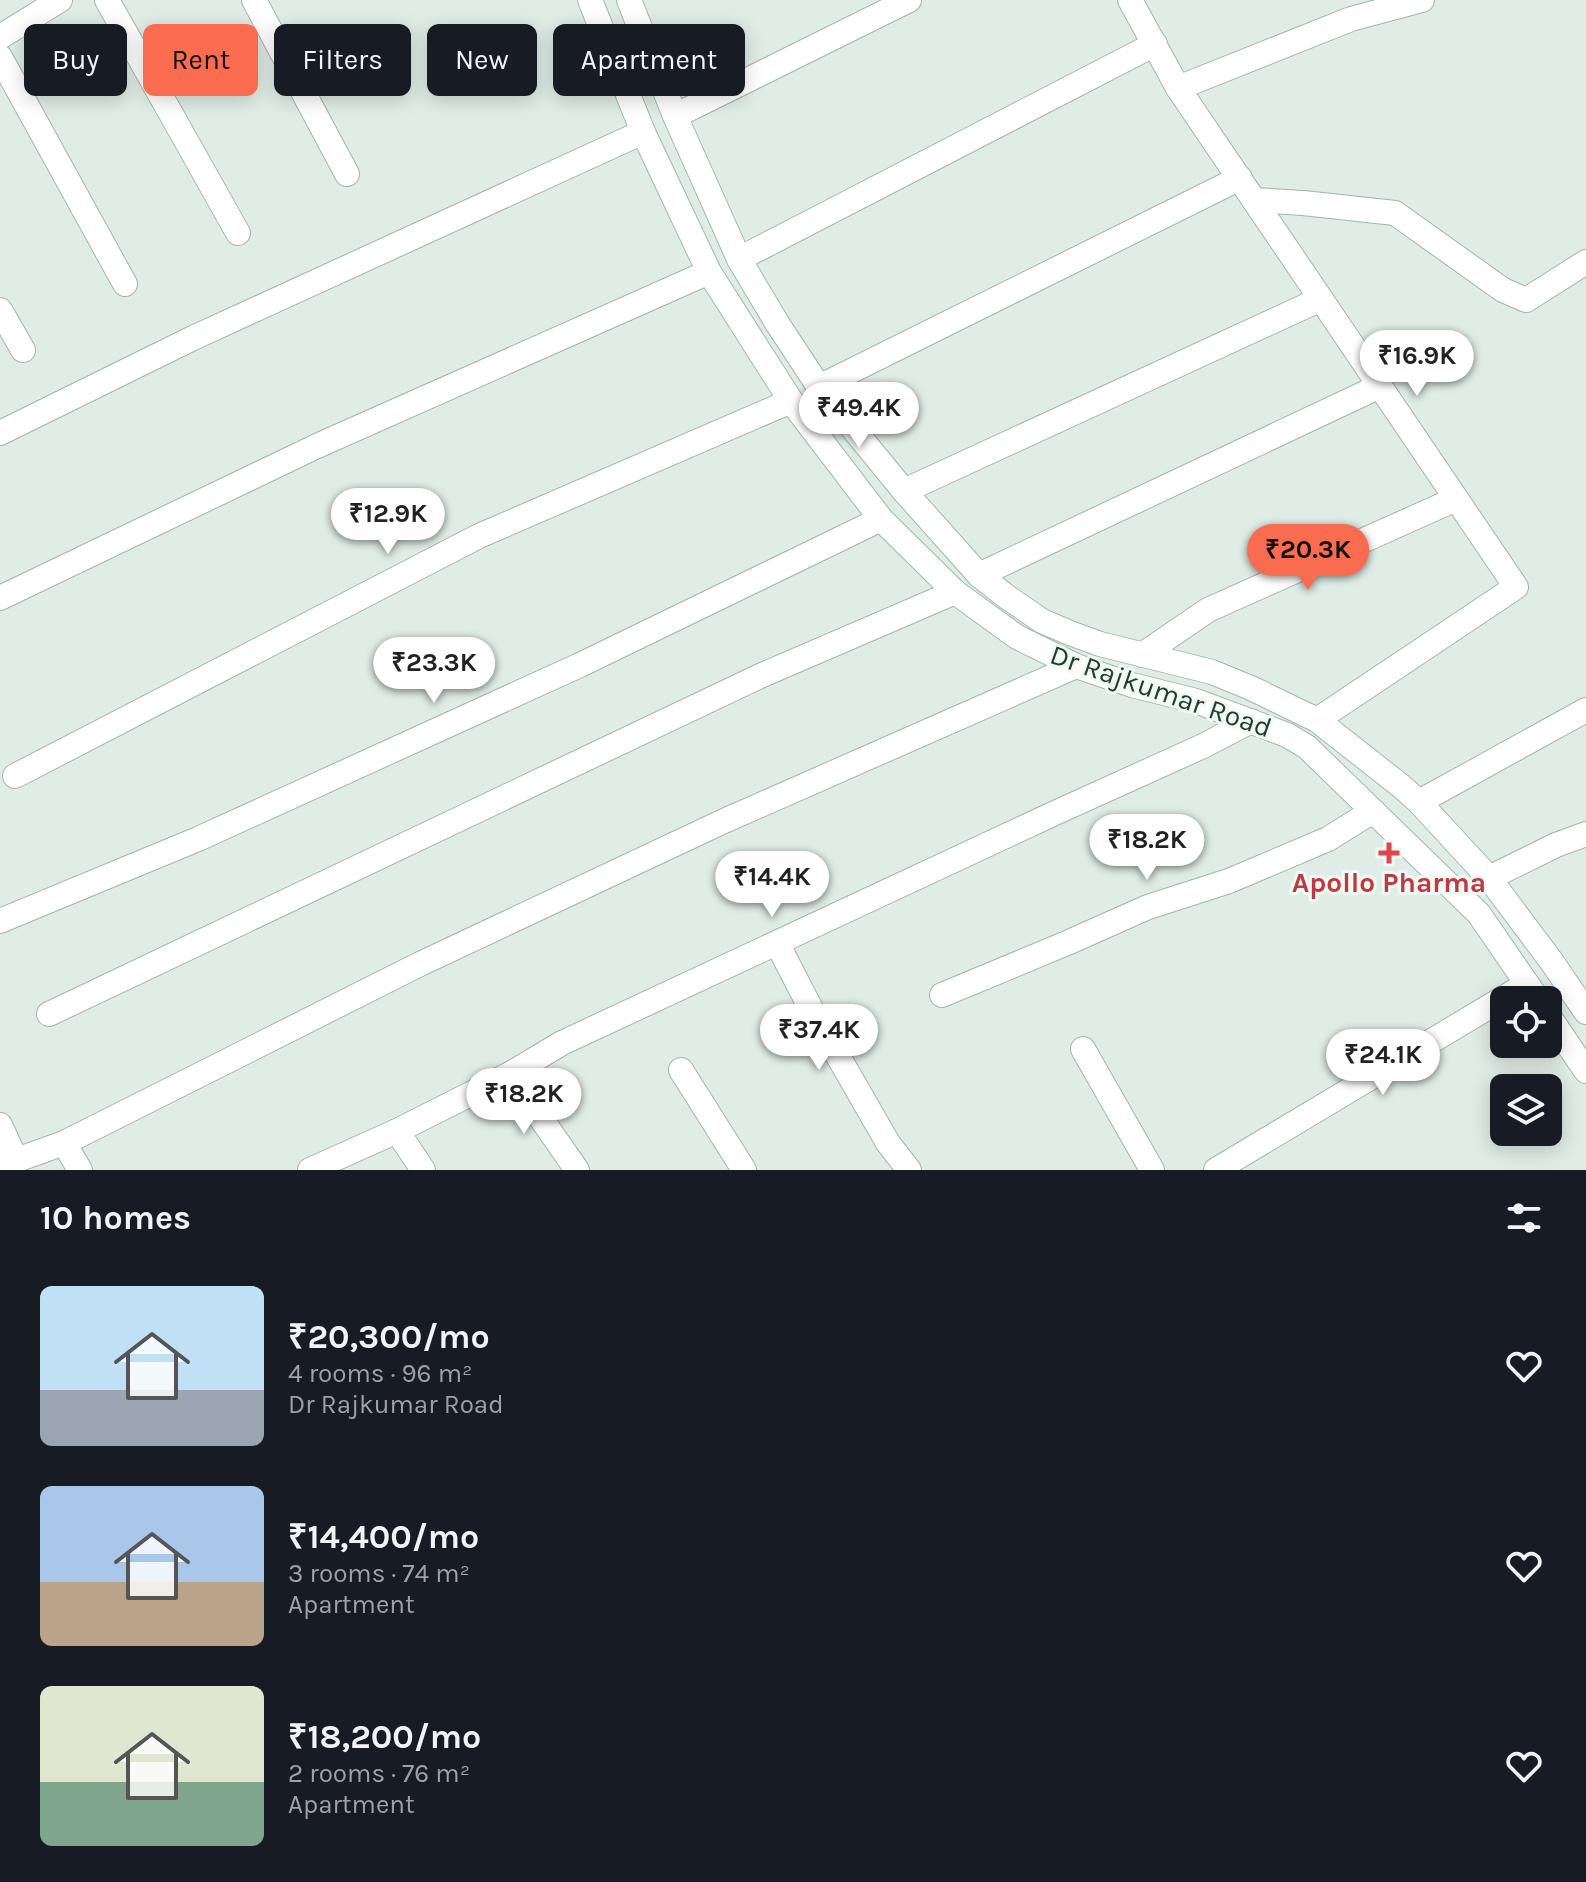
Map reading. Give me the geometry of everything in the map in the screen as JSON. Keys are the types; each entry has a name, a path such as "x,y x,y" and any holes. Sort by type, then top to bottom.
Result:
{"street":[{"path":"0,37 60,0"},
{"path":"107,0 238,233"},
{"path":"254,0 347,174"},
{"name":"Dr Rajkumar Road","path":"590,0 643,132 709,272 791,401 881,519 955,592 1017,637 1076,666 1132,685 1196,701 1287,735 1307,747 1479,914 1528,986"},
{"name":"Dr Rajkumar Road","path":"629,0 675,116 739,259 777,323 819,387 904,491 979,575 1042,621 1100,644 1212,672 1317,720 1419,802 1489,878 1586,1012"},
{"path":"675,116 909,0"},
{"path":"1130,0 1178,88 1516,587 1317,720"},
{"path":"1178,88 1351,19 1422,0"},
{"path":"739,259 1155,44"},
{"path":"0,57 125,284"},
{"path":"0,433 193,338 643,132"},
{"path":"819,387 1240,178"},
{"path":"1254,200 1395,213 1503,290 1526,300 1586,262"},
{"path":"0,598 317,446 709,272"},
{"path":"904,491 1321,299"},
{"path":"0,310 23,350"},
{"path":"979,575 1380,386"},
{"path":"15,776 479,536 791,401"},
{"path":"1142,655 1208,610 1456,499"},
{"path":"0,921 198,839 552,678 881,519"},
{"path":"49,1014 760,676 955,592"},
{"path":"0,1125 8,1163 64,1143 420,964 680,842 1076,666"},
{"path":"1419,802 1586,710"},
{"path":"310,1170 397,1131 510,1074 562,1043 1251,721"},
{"path":"942,995 1148,907 1229,881 1328,839 1373,811"},
{"path":"1489,878 1586,834"},
{"path":"777,943 888,1143 909,1170"},
{"path":"1216,1170 1490,1016"},
{"path":"1562,1036 1586,1071"},
{"path":"1083,1049 1152,1170"},
{"path":"681,1070 744,1170"},
{"path":"510,1074 577,1170"},
{"path":"397,1131 423,1170"},
{"path":"64,1143 80,1170"}],"place":[{"name":"Apollo Pharma","path":"1389,853"}]}
